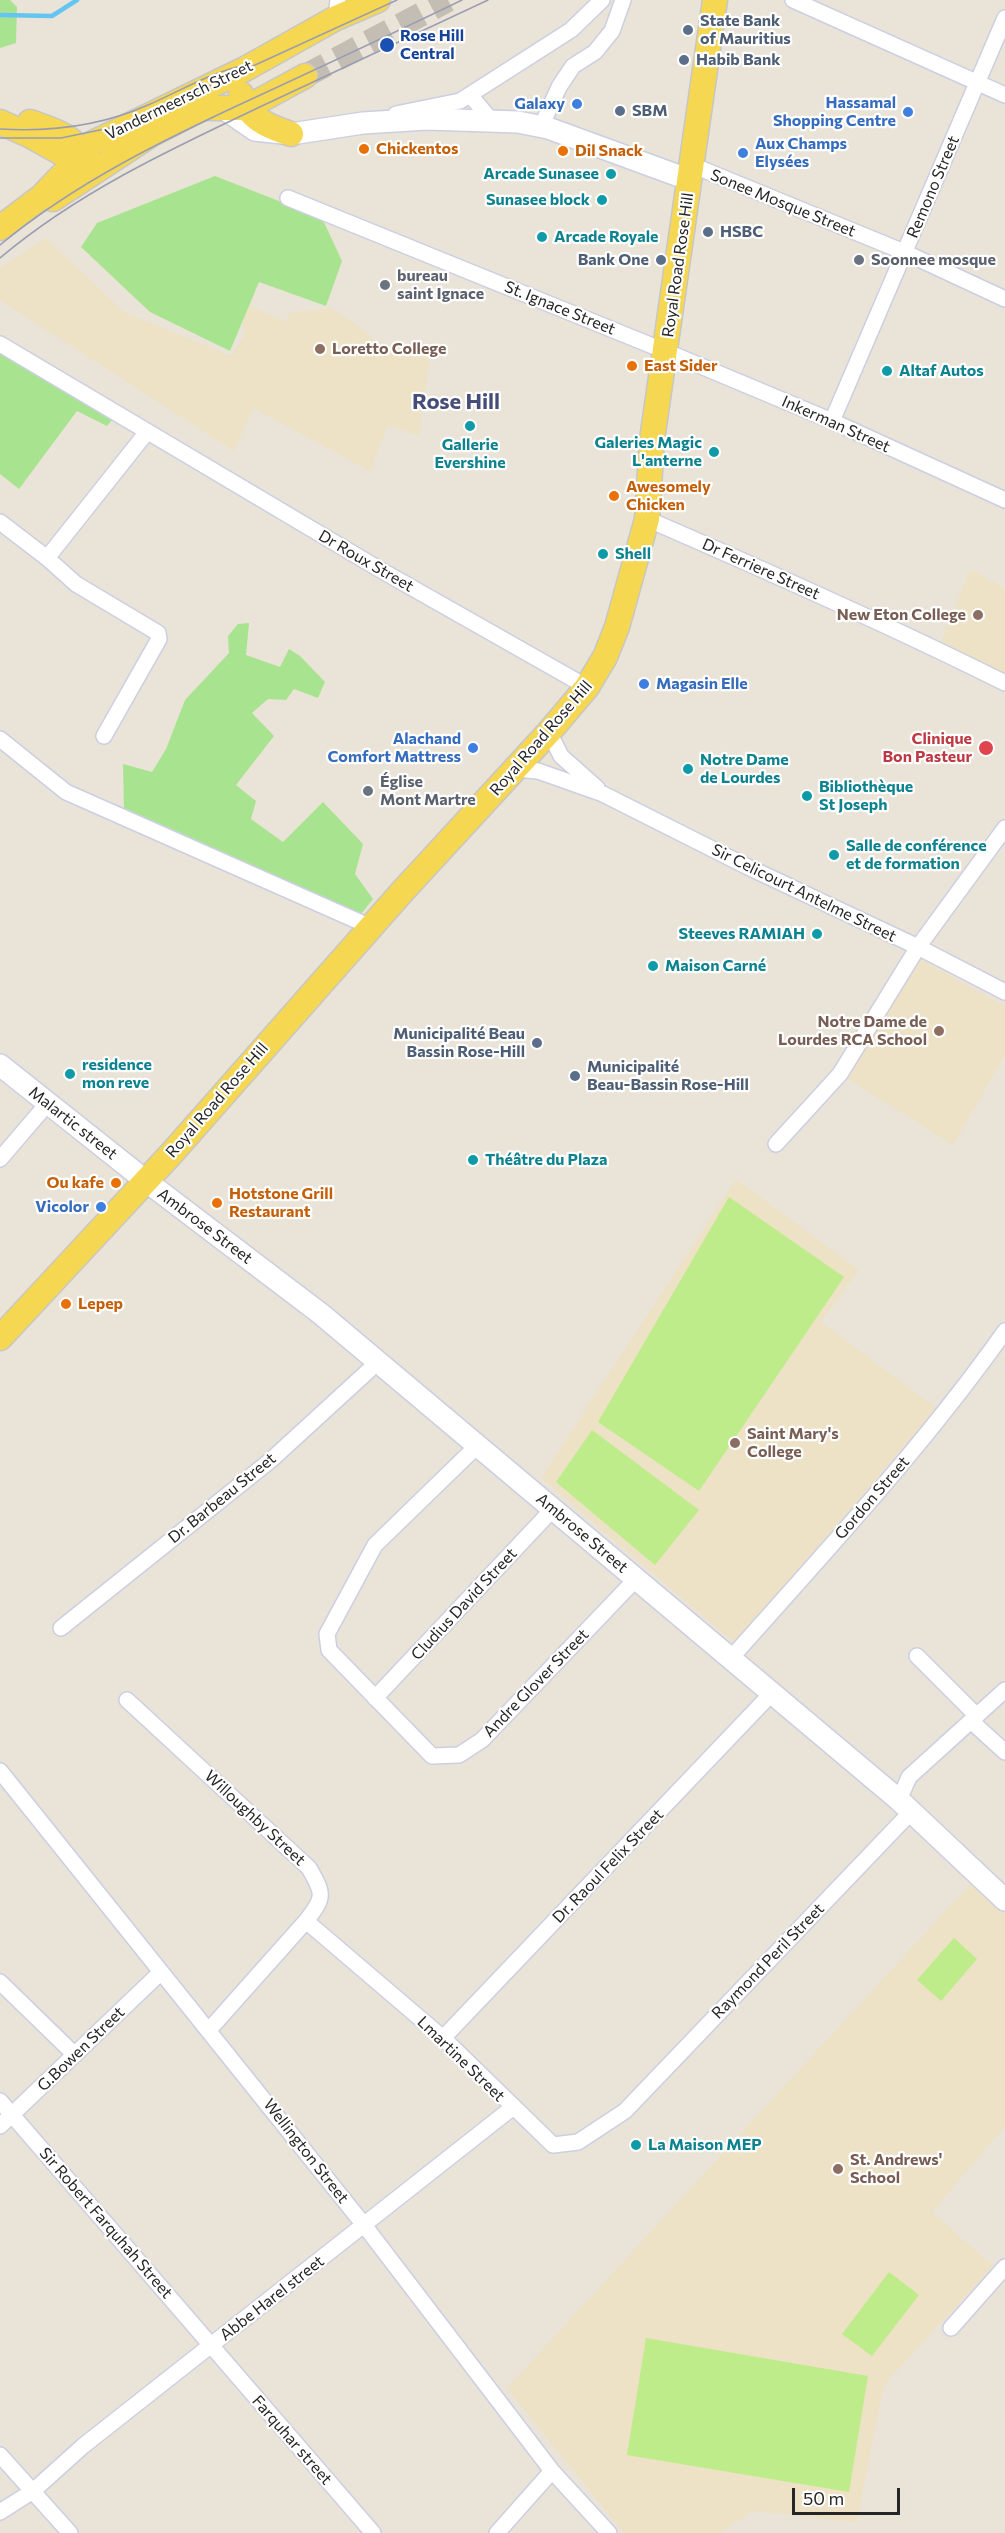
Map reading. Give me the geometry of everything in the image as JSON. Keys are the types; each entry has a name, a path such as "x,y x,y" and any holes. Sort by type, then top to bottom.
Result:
{"main road":[{"name":"Vandermeersch Street","path":"0,230 46,204 93,143 245,69 337,9 378,0"},
{"name":"Royal Road Rose Hill","path":"0,1338 146,1181 371,927 549,732 587,687 605,657 617,627 647,519 652,440 715,0"},
{"path":"245,69 240,83 241,96 235,108 272,128 291,134"},
{"name":"Vandermeersch Street","path":"0,230 79,164 152,134 203,108 235,108 305,76"},
{"path":"0,115 35,130 79,164"},
{"path":"0,122 35,130 64,125 123,129"},
{"path":"35,130 45,169 41,197"}],"street":[{"path":"363,123 460,101 572,30 602,0"},
{"path":"541,127 559,87 573,66 595,52 612,31 623,0"},
{"path":"793,0 1005,95"},
{"name":"Remono Street","path":"832,421 1005,18"},
{"path":"470,95 492,121"},
{"path":"291,134 363,123 427,119 492,121 541,127 691,173"},
{"name":"Sonee Mosque Street","path":"691,173 904,252 1005,299"},
{"name":"St. Ignace Street","path":"288,198 665,351"},
{"name":"Dr Roux Street","path":"0,344 379,569 587,687"},
{"name":"Inkerman Street","path":"665,351 832,421 1005,500"},
{"path":"47,558 147,432"},
{"name":"Dr Ferriere Street","path":"647,519 793,582 1005,683"},
{"path":"0,522 47,558 75,584 156,630 159,635 104,736"},
{"name":"Sir Celicourt Antelme Street","path":"549,732 561,756 603,794"},
{"path":"0,739 66,792 371,927"},
{"name":"Sir Celicourt Antelme Street","path":"514,769 538,771 603,794 748,867 918,947 1005,992"},
{"path":"776,1144 840,1074 918,947 1005,828"},
{"name":"Malartic street","path":"0,1065 146,1181"},
{"path":"0,1159 48,1103"},
{"name":"Ambrose Street","path":"146,1181 321,1314 905,1806 1005,1900"},
{"name":"Gordon Street","path":"731,1659 882,1488 971,1379 1005,1331"},
{"name":"Dr. Barbeau Street","path":"61,1628 271,1460 378,1362"},
{"name":"Andre Glover Street","path":"478,1446 375,1545 327,1634 329,1650 432,1756 459,1755 482,1740 636,1579"},
{"name":"Cludius David Street","path":"375,1698 553,1509"},
{"path":"917,1656 1005,1752"},
{"name":"Raymond Peril Street","path":"625,2111 905,1806 909,1777 1005,1690"},
{"name":"Dr. Raoul Felix Street","path":"443,2038 772,1693"},
{"name":"Willoughby Street","path":"127,1700 309,1868 322,1889 320,1903 306,1921 209,2030"},
{"name":"Wellington Street","path":"0,1771 364,2225 552,2471 609,2533"},
{"name":"Lmartine Street","path":"306,1921 443,2038 512,2108 553,2145 578,2142 625,2111"},
{"name":"G.Bowen Street","path":"0,2126 161,1972"},
{"path":"0,1982 75,2055"},
{"name":"Sir Robert Farquhah Street","path":"0,2101 211,2346"},
{"name":"Abbe Harel street","path":"0,2512 33,2491 83,2446 512,2108"},
{"path":"951,2328 1005,2267"},
{"name":"Farquhar street","path":"211,2346 373,2533"},
{"path":"0,2455 70,2533"},
{"path":"497,2533 552,2471"}],"shaded area":[{"name":"Loretto College","path":"46,238 124,312 231,356 245,335 240,302 288,322 289,313 330,308 357,325 378,343 430,356 419,436 388,425 370,471 253,408 234,451 0,300 0,268"},
{"name":"New Eton College","path":"970,569 1005,588 1005,674 941,642"},
{"name":"Notre Dame de Lourdes RCA School","path":"917,957 1005,1007 1005,1055 953,1145 845,1077"},
{"name":"Saint Mary's College","path":"736,1179 859,1270 821,1322 936,1408 736,1644 541,1478"},
{"name":"St. Andrews' School","path":"973,1881 1005,1909 1005,2126 932,2212 993,2266 890,2378 883,2390 857,2522 753,2511 720,2533 624,2533 507,2388"}],"green space":[{"path":"0,0 10,0 17,7 16,43 0,48"},
{"path":"215,176 322,218 342,261 326,306 259,282 230,351 150,312 81,247 97,223"},
{"path":"0,350 114,418 107,426 77,411 19,489 0,474"},
{"path":"249,623 246,655 280,667 289,649 300,656 325,682 318,698 294,689 286,700 268,699 252,713 274,736 236,785 256,801 251,819 283,842 323,802 363,844 355,874 373,899 361,914 124,808 123,764 152,772 166,749 185,700 229,653 228,636 238,624"},
{"path":"729,1197 844,1277 699,1491 598,1422"},
{"path":"592,1430 699,1510 655,1565 556,1482"},
{"path":"954,1938 977,1959 941,2001 917,1980"},
{"path":"889,2272 919,2295 872,2356 842,2334"},
{"path":"646,2338 868,2376 849,2492 627,2455"}],"waterway":[{"path":"0,15 52,16 77,0"}],"tunnel":[{"path":"305,76 448,0"}],"tram line":[{"path":"0,138 61,138 124,125 397,0"},
{"path":"0,245 29,222 91,181 156,145 462,0"},
{"path":"0,258 61,212 161,155 488,0"},
{"path":"0,129 57,128 94,123 148,105 214,74 237,67"}],"place":[{"name":"State Bank of Mauritius","path":"688,30"},
{"name":"Rose Hill Central","path":"387,45"},
{"name":"Habib Bank","path":"684,60"},
{"name":"Galaxy","path":"577,104"},
{"name":"SBM","path":"620,111"},
{"name":"Hassamal Shopping Centre","path":"908,112"},
{"name":"Chickentos","path":"364,149"},
{"name":"Dil Snack","path":"563,151"},
{"name":"Aux Champs Elysées","path":"743,153"},
{"name":"Arcade Sunasee","path":"611,174"},
{"name":"Sunasee block","path":"602,200"},
{"name":"HSBC","path":"708,232"},
{"name":"Arcade Royale","path":"542,237"},
{"name":"Bank One","path":"661,260"},
{"name":"Soonnee mosque","path":"859,260"},
{"name":"bureau saint Ignace","path":"385,285"},
{"name":"Loretto College","path":"320,349"},
{"name":"East Sider","path":"632,366"},
{"name":"Altaf Autos","path":"887,371"},
{"name":"Gallerie Evershine","path":"470,426"},
{"name":"Galeries Magic L'anterne","path":"714,452"},
{"name":"Awesomely Chicken","path":"614,496"},
{"name":"Shell","path":"603,554"},
{"name":"New Eton College","path":"978,615"},
{"name":"Magasin Elle","path":"644,684"},
{"name":"Alachand Comfort Mattress","path":"473,748"},
{"name":"Clinique Bon Pasteur","path":"986,748"},
{"name":"Notre Dame de Lourdes","path":"688,769"},
{"name":"Église Mont Martre","path":"368,791"},
{"name":"Bibliothèque St Joseph","path":"807,796"},
{"name":"Salle de conférence et de formation","path":"834,855"},
{"name":"Steeves RAMIAH","path":"817,934"},
{"name":"Maison Carné","path":"653,966"},
{"name":"Notre Dame de Lourdes RCA School","path":"939,1031"},
{"name":"Municipalité Beau Bassin Rose-Hill","path":"537,1043"},
{"name":"residence mon reve","path":"70,1074"},
{"name":"Municipalité Beau-Bassin Rose-Hill","path":"575,1076"},
{"name":"Théâtre du Plaza","path":"473,1160"},
{"name":"Ou kafe","path":"116,1183"},
{"name":"Hotstone Grill Restaurant","path":"217,1203"},
{"name":"Vicolor","path":"101,1207"},
{"name":"Lepep","path":"66,1304"},
{"name":"Saint Mary's College","path":"735,1443"},
{"name":"La Maison MEP","path":"636,2145"},
{"name":"St. Andrews' School","path":"838,2169"}],"district":[{"name":"Rose Hill","path":"456,402"}]}
